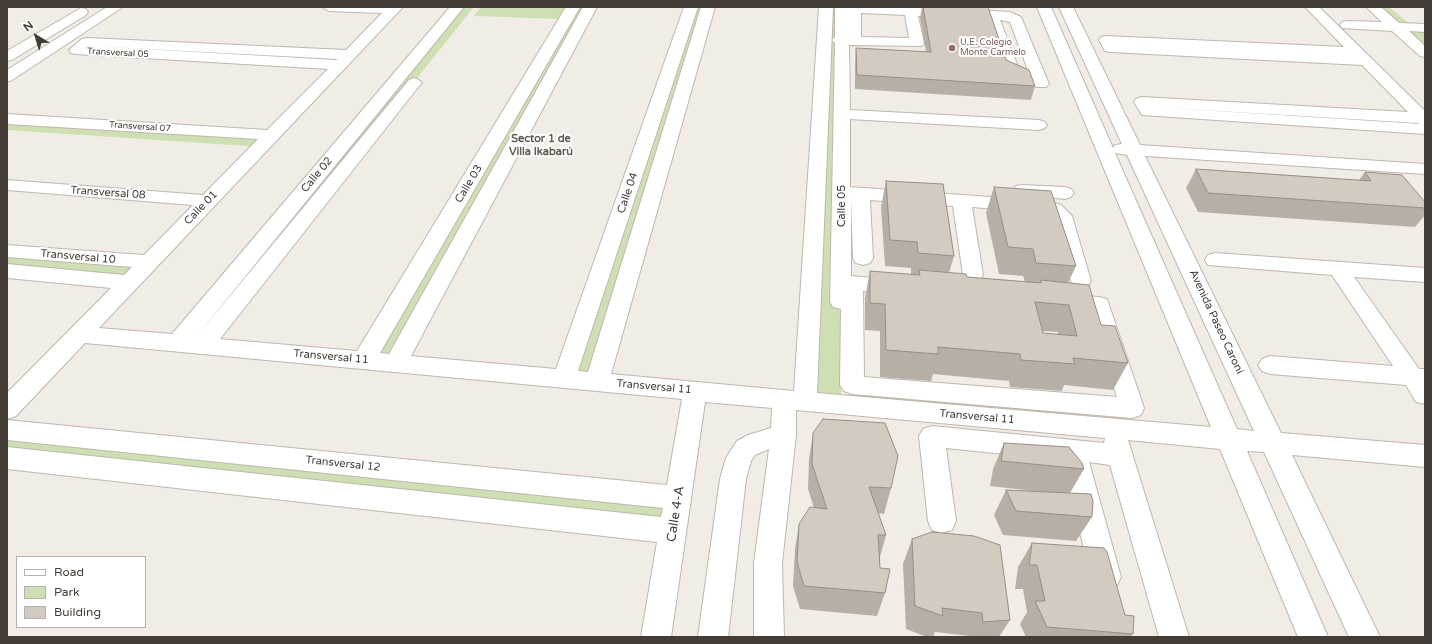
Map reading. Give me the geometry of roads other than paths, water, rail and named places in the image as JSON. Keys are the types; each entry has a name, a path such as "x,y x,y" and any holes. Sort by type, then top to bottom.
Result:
{"street":[{"path":"7,57 89,7"},
{"path":"7,77 116,7"},
{"path":"328,7 394,9"},
{"name":"Calle 02","path":"178,343 457,7"},
{"name":"Calle 02","path":"203,345 474,7"},
{"name":"Calle 03","path":"364,360 573,7"},
{"name":"Calle 03","path":"396,363 590,7"},
{"name":"Calle 04","path":"564,379 691,7"},
{"name":"Calle 04","path":"596,382 708,7"},
{"name":"Calle 05","path":"769,637 768,563 783,435 795,400 817,178 820,117 840,40 826,7"},
{"name":"Calle 05","path":"841,405 842,116 840,40 842,7"},
{"path":"1006,7 1067,8"},
{"path":"1311,7 1361,56 1424,122"},
{"path":"1372,7 1425,54"},
{"path":"1389,7 1419,28 1425,38"},
{"path":"1035,8 1104,148 1314,637"},
{"name":"Avenida Paseo Caroní","path":"1067,8 1365,637"},
{"name":"Calle 01","path":"7,409 394,9"},
{"path":"911,12 917,43 840,40 854,9 911,12 992,15 1007,16 1015,19 1041,84 1011,69 992,15"},
{"path":"879,10 882,42"},
{"path":"1347,25 1419,28"},
{"path":"1106,40 1361,56 1110,48 1106,40"},
{"name":"Transversal 05","path":"87,42 345,60 76,50 87,42"},
{"path":"1142,102 1424,122 1148,112 1142,102"},
{"path":"820,117 842,116 1039,125"},
{"name":"Transversal 07","path":"7,119 266,141"},
{"name":"Transversal 07","path":"7,130 266,141"},
{"path":"819,142 842,143"},
{"path":"340,148 360,149"},
{"path":"1104,148 1425,169"},
{"path":"485,156 508,158"},
{"path":"635,172 658,174"},
{"path":"817,178 861,194 1054,209 1062,216 1081,281"},
{"name":"Transversal 08","path":"7,185 209,201"},
{"path":"842,186 1065,193"},
{"path":"861,194 863,258"},
{"path":"962,201 973,275"},
{"path":"434,243 460,245"},
{"name":"Transversal 10","path":"7,252 149,262"},
{"path":"1215,260 1425,275"},
{"path":"1338,269 1421,383"},
{"name":"Transversal 10","path":"7,271 129,283"},
{"path":"852,283 1099,304 1132,408 1027,411 852,385 852,283"},
{"name":"Transversal 11","path":"80,334 841,405 1027,411 1112,429 1425,456"},
{"path":"1270,365 1421,383"},
{"name":"Calle 4-A","path":"656,637 695,391"},
{"path":"1112,429 1174,637"},
{"name":"Transversal 12","path":"7,430 679,498"},
{"path":"713,637 733,479 738,458 746,448 757,442 783,435"},
{"path":"942,521 932,436 1120,455"},
{"path":"1073,450 1112,600"},
{"path":"7,458 674,531"},
{"path":"301,490 319,462"}],"place":[{"name":"U.E. Colegio Monte Carmelo","path":"952,48"}],"district":[{"name":"Sector 1 de Villa Ikabarú","path":"541,145"}]}
